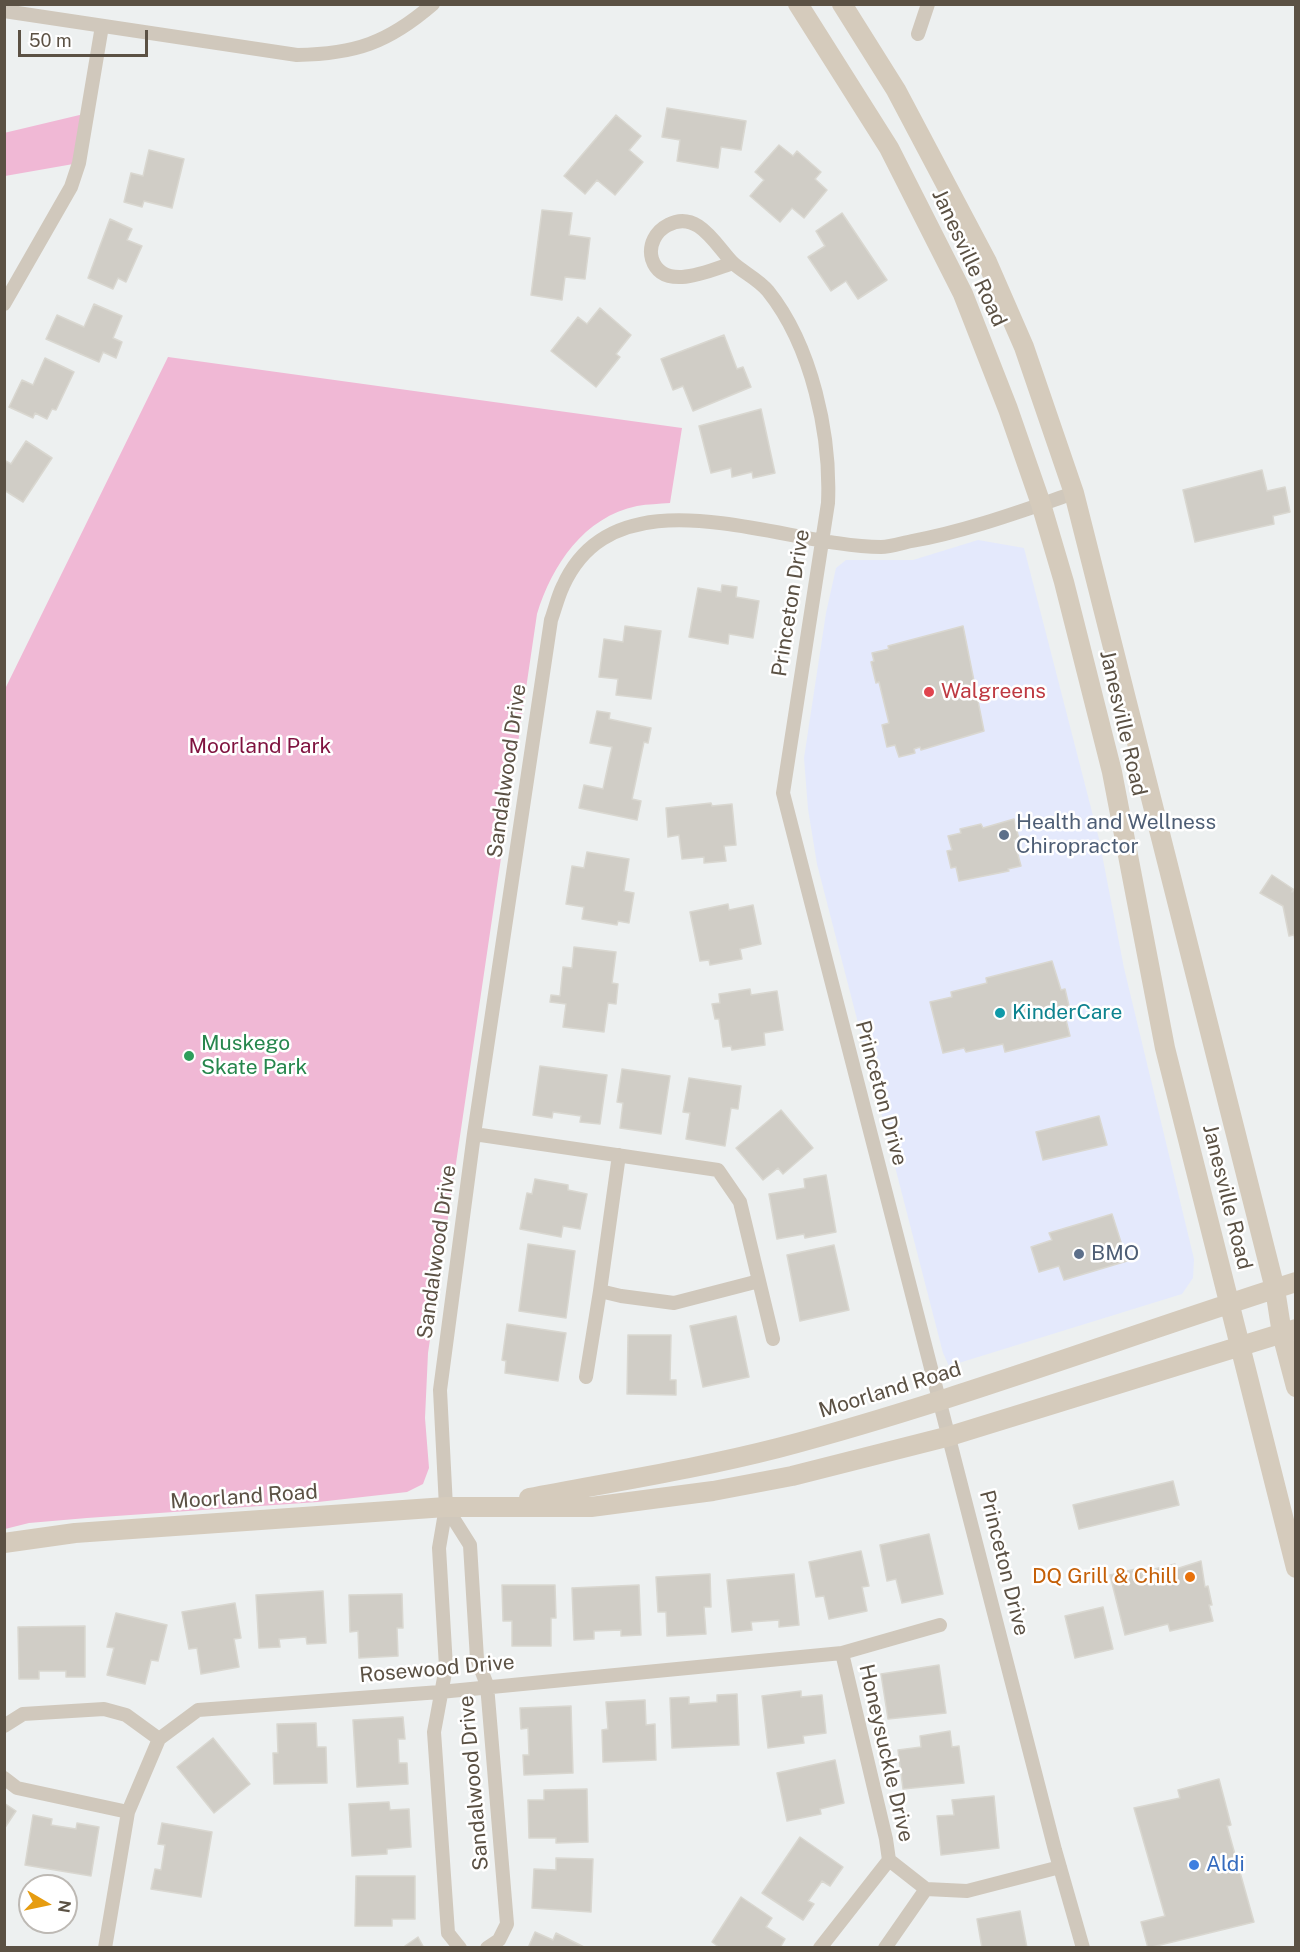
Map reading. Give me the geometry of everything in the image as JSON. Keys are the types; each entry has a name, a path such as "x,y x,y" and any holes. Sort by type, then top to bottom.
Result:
{"main road":[{"name":"Janesville Road","path":"798,4 889,148 963,294 1008,409 1041,504 1064,582 1112,772 1165,1048 1238,1347 1296,1568"},
{"name":"Janesville Road","path":"842,4 896,90 987,262 1023,347 1074,493 1163,853 1275,1289 1289,1331 1296,1387"},
{"name":"Moorland Road","path":"488,1505 706,1465 778,1448 941,1401 1296,1282"},
{"name":"Moorland Road","path":"4,1543 75,1533 446,1507 488,1505 591,1507 713,1491 792,1476 951,1436 1289,1331"}],"street":[{"path":"4,11 297,55 337,55 371,44 409,25 433,4"},
{"path":"918,34 928,4"},
{"path":"4,304 71,187 80,163 102,26"},
{"name":"Princeton Drive","path":"733,263 690,276 667,276 659,271 653,262 652,246 661,229 670,224 685,222 704,230 733,263 770,293 802,354 816,394 829,479 822,540 783,793 843,1035 951,1436 1060,1867 1083,1947"},
{"name":"Sandalwood Drive","path":"460,1947 448,1933 434,1731 446,1667 439,1548 446,1507 440,1390 474,1134 551,620 563,585 585,554 611,533 638,523 674,518 882,547 934,537 1074,493"},
{"path":"474,1134 718,1170 740,1202 773,1339"},
{"path":"586,1377 619,1155"},
{"path":"600,1291 674,1303 759,1281"},
{"name":"Sandalwood Drive","path":"446,1507 470,1545 477,1659 487,1685 507,1924 499,1940 487,1947"},
{"name":"Rosewood Drive","path":"159,1738 198,1710 440,1692 487,1685 842,1653 940,1625"},
{"name":"Honeysuckle Drive","path":"842,1653 889,1860 926,1889"},
{"path":"4,1726 23,1714 104,1709 126,1715 159,1738 128,1812 105,1947"},
{"path":"4,1778 17,1788 128,1812"},
{"path":"820,1947 889,1860"},
{"path":"885,1947 926,1889 967,1891 1060,1867"}],"shaded area":[{"path":"978,540 1024,548 1099,839 1124,968 1194,1259 1193,1278 1182,1294 949,1366 943,1353 817,864 808,809 804,758 826,613 836,568 846,560 913,560"}],"green space":[{"path":"88,113 79,163 5,176 4,133"},
{"name":"Moorland Park","path":"168,357 682,428 670,503 637,506 618,512 586,532 561,561 543,596 537,614 428,1353 425,1418 429,1468 423,1484 407,1492 318,1502 29,1523 5,1529 5,689"}],"building":[{"path":"667,108 746,121 741,150 721,147 718,168 677,161 680,140 662,137"},
{"path":"616,115 641,136 629,150 643,162 615,195 597,180 585,194 564,176"},
{"path":"779,145 793,156 797,151 821,172 815,179 827,190 804,218 792,208 780,222 750,196 764,180 755,172"},
{"path":"149,150 184,159 172,208 144,201 142,207 124,202 131,173 143,176"},
{"path":"542,210 572,213 569,235 590,238 585,279 565,277 562,300 531,295"},
{"path":"842,213 887,280 858,299 846,281 831,291 808,257 825,246 816,231"},
{"path":"110,219 132,229 127,240 142,246 126,282 118,278 113,289 88,278"},
{"path":"94,304 122,316 113,338 122,342 116,358 103,352 99,362 46,339 57,315 84,327"},
{"path":"600,308 631,335 616,354 620,357 596,387 551,351 578,317 587,324"},
{"path":"724,335 737,369 743,367 751,387 693,411 683,386 673,390 661,359"},
{"path":"45,358 74,372 56,410 52,409 47,419 35,413 33,418 9,407 22,380 33,385"},
{"path":"761,409 775,473 753,478 752,472 732,477 731,468 711,473 699,426"},
{"path":"26,441 52,458 23,502 4,490 4,460 11,464"},
{"path":"1262,470 1267,491 1285,487 1290,512 1273,516 1274,524 1195,542 1183,490"},
{"path":"722,585 737,587 736,597 759,601 753,638 729,634 728,644 689,637 698,588 721,592"},
{"path":"625,626 661,631 651,699 616,695 618,679 599,677 604,639 623,642"},
{"name":"Walgreens","path":"963,626 984,731 921,750 920,747 914,749 915,753 899,757 895,745 887,747 882,725 889,723 879,682 876,683 871,662 874,661 872,653 889,649 888,646"},
{"path":"597,711 610,713 609,719 651,728 648,743 644,742 632,799 641,801 637,820 579,808 584,785 603,789 612,747 590,743"},
{"path":"711,803 712,806 732,804 736,845 724,846 726,861 704,863 704,857 682,859 679,835 668,837 666,808"},
{"path":"1014,819 1019,839 1014,840 1021,866 1008,869 1009,871 959,881 956,867 951,868 947,851 952,850 948,836 961,833 960,829 981,824 983,828"},
{"path":"587,852 629,859 624,891 634,893 629,923 618,921 617,925 582,919 584,907 566,904 572,866 584,868"},
{"path":"1272,875 1293,889 1292,892 1296,887 1296,946 1294,935 1289,936 1283,906 1260,893"},
{"path":"728,904 729,910 753,905 761,944 740,949 742,959 710,965 709,960 700,961 690,912"},
{"path":"574,947 616,952 612,983 618,984 616,1004 608,1003 604,1032 563,1027 566,1004 550,1002 551,995 560,996 563,967 572,968"},
{"name":"KinderCare","path":"1052,961 1061,990 1065,989 1069,1006 1065,1007 1066,1020 1070,1036 1005,1052 1003,1044 966,1052 964,1048 943,1053 930,1002 952,997 951,992 987,983 986,978"},
{"path":"750,989 751,995 777,991 783,1030 764,1033 765,1045 732,1050 731,1046 723,1047 719,1019 715,1019 712,1004 720,1003 719,994"},
{"path":"540,1066 607,1075 600,1124 580,1122 581,1116 553,1112 552,1118 533,1115"},
{"path":"622,1069 670,1076 661,1134 620,1128 623,1103 617,1102"},
{"path":"689,1078 741,1086 738,1109 731,1108 725,1146 686,1139 690,1113 683,1112"},
{"path":"781,1110 813,1148 783,1174 778,1168 763,1180 736,1148"},
{"path":"1099,1116 1107,1145 1043,1160 1036,1132"},
{"path":"826,1175 836,1232 805,1238 804,1234 777,1239 769,1194 805,1188 804,1179"},
{"path":"535,1179 568,1185 568,1190 587,1194 580,1229 563,1226 561,1237 520,1229 527,1193 532,1194"},
{"name":"BMO","path":"1112,1214 1127,1261 1064,1280 1059,1266 1039,1272 1031,1247 1052,1240 1049,1233"},
{"path":"528,1244 575,1251 566,1318 519,1311"},
{"path":"834,1245 849,1310 800,1321 787,1255"},
{"path":"736,1316 749,1377 703,1387 690,1326"},
{"path":"507,1324 566,1333 558,1381 505,1373 506,1361 502,1360"},
{"path":"628,1335 671,1335 670,1380 676,1380 676,1395 627,1394"},
{"path":"1173,1481 1179,1505 1079,1529 1073,1505"},
{"path":"929,1534 943,1594 902,1603 896,1579 887,1581 880,1545"},
{"path":"861,1551 869,1586 862,1587 867,1611 829,1619 824,1596 816,1597 809,1562"},
{"path":"1201,1561 1205,1587 1208,1586 1212,1605 1209,1605 1213,1621 1170,1631 1168,1624 1125,1635 1110,1575 1140,1568 1143,1577 1152,1575 1150,1570 1175,1564 1176,1569"},
{"path":"710,1574 711,1607 704,1607 706,1634 667,1636 666,1612 658,1612 656,1577"},
{"path":"794,1574 799,1625 779,1627 779,1620 751,1622 752,1630 732,1632 727,1580"},
{"path":"502,1585 555,1585 556,1618 551,1618 551,1646 512,1646 512,1621 503,1621"},
{"path":"639,1585 641,1635 621,1636 621,1630 594,1631 594,1639 574,1640 572,1588"},
{"path":"323,1591 326,1643 307,1644 306,1637 279,1639 280,1647 259,1648 256,1595"},
{"path":"402,1594 403,1628 397,1628 398,1656 359,1658 358,1631 350,1632 349,1595"},
{"path":"235,1603 241,1638 234,1639 239,1667 201,1674 197,1648 189,1649 182,1612"},
{"path":"1103,1607 1113,1649 1075,1658 1065,1616"},
{"path":"116,1613 167,1625 158,1661 151,1660 145,1684 107,1675 114,1648 107,1647"},
{"path":"85,1626 85,1677 66,1677 66,1671 39,1671 39,1679 19,1679 18,1627"},
{"path":"939,1665 946,1713 888,1719 881,1674"},
{"path":"801,1691 801,1697 822,1695 826,1733 803,1736 804,1743 768,1748 762,1696"},
{"path":"737,1694 739,1745 672,1748 670,1698 689,1697 689,1704 717,1702 717,1695"},
{"path":"645,1700 646,1725 655,1724 656,1760 603,1762 602,1730 608,1729 606,1702"},
{"path":"571,1706 573,1773 524,1775 523,1755 529,1755 528,1728 521,1729 520,1708"},
{"path":"403,1717 405,1739 398,1739 399,1763 407,1763 408,1784 357,1787 353,1720"},
{"path":"316,1723 317,1747 326,1747 327,1783 274,1784 273,1753 278,1753 277,1724"},
{"path":"950,1731 952,1747 959,1746 964,1783 903,1789 898,1750 921,1747 920,1736"},
{"path":"213,1738 250,1784 214,1813 177,1767"},
{"path":"835,1760 844,1803 820,1809 821,1814 787,1821 777,1773"},
{"name":"Aldi","path":"1219,1779 1231,1825 1227,1826 1254,1922 1148,1948 1141,1922 1165,1916 1134,1808 1180,1798 1178,1790"},
{"path":"587,1789 588,1842 556,1843 556,1838 529,1838 528,1800 544,1800 544,1790"},
{"path":"994,1796 999,1848 941,1855 937,1816 954,1815 952,1800"},
{"path":"389,1802 390,1810 409,1809 411,1847 387,1849 387,1854 352,1856 349,1804"},
{"path":"4,1803 16,1811 4,1829"},
{"path":"33,1815 52,1819 51,1825 76,1829 77,1823 99,1827 91,1876 25,1865"},
{"path":"162,1823 212,1832 201,1897 151,1889 155,1869 161,1870 165,1845 158,1844"},
{"path":"800,1837 843,1867 830,1886 822,1881 808,1901 814,1904 803,1920 762,1893"},
{"path":"556,1858 593,1859 591,1912 532,1908 534,1869 556,1870"},
{"path":"356,1876 415,1876 415,1919 392,1919 392,1926 355,1926"},
{"path":"741,1897 772,1918 766,1927 785,1939 780,1948 720,1948 712,1942"},
{"path":"1020,1911 1027,1948 982,1948 977,1919"},
{"path":"535,1932 553,1940 556,1933 586,1948 528,1948"},
{"path":"418,1937 424,1948 402,1948"}],"place":[{"name":"Walgreens","path":"929,692"},
{"name":"Health and Wellness Chiropractor","path":"1004,835"},
{"name":"KinderCare","path":"1000,1013"},
{"name":"Muskego Skate Park","path":"189,1056"},
{"name":"BMO","path":"1079,1254"},
{"name":"DQ Grill & Chill","path":"1190,1577"},
{"name":"Aldi","path":"1194,1865"}]}
